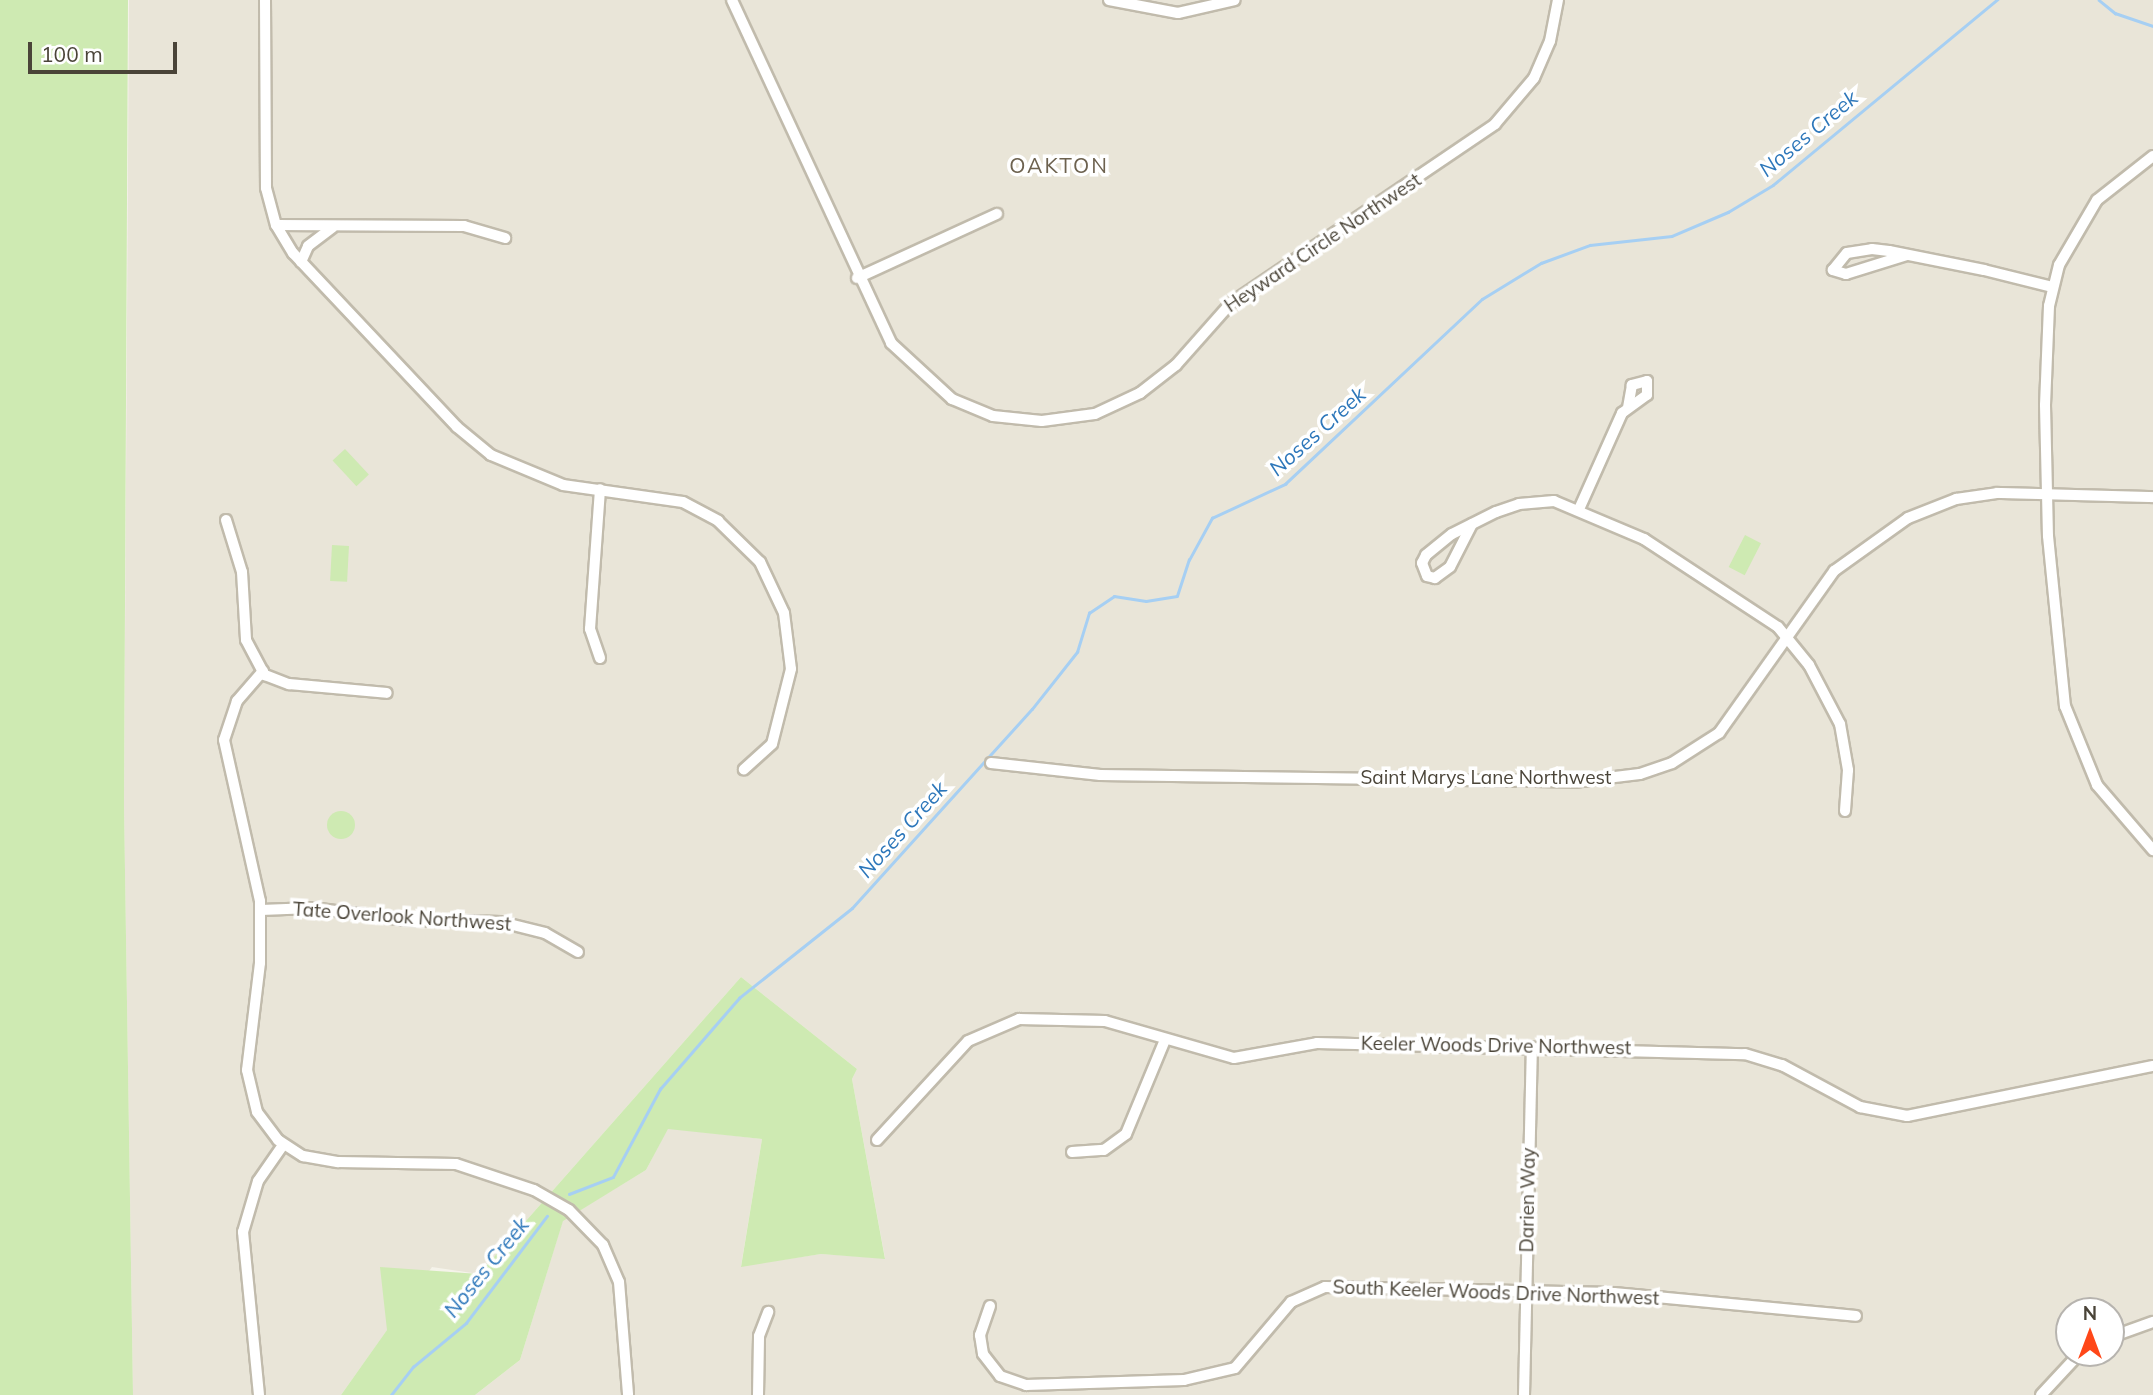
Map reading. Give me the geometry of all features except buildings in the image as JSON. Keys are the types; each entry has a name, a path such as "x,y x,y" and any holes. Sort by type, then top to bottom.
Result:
{"street":[{"path":"265,0 265,175 276,225 301,262 478,446 534,476 600,489 646,493 701,510 734,534 769,578 789,631 789,687 772,744 744,769"},
{"name":"Heyward Circle Northwest","path":"732,0 857,278 901,356 952,399 993,416 1025,421 1070,420 1110,409 1158,381 1231,303 1506,114 1545,55 1558,0"},
{"path":"1109,0 1178,13 1235,0"},
{"path":"2153,156 2097,201 2066,250 2052,287 2046,495 2057,662 2070,728 2110,805 2153,850"},
{"path":"857,278 996,214"},
{"path":"276,225 464,226 505,238"},
{"path":"301,262 308,246 336,225"},
{"path":"1907,255 1846,274 1833,270 1837,259 1860,250 1907,255 2052,287"},
{"path":"1580,507 1628,407"},
{"path":"600,489 590,629 600,658"},
{"name":"Saint Marys Lane Northwest","path":"991,763 1158,776 1622,778 1672,763 1712,740 1789,637 1834,571 1908,519 1976,495 2153,497"},
{"path":"1472,524 1450,567 1435,578 1427,576 1422,563 1426,555 1472,524 1528,501 1580,507 1685,563 1789,637 1840,724 1848,770 1845,810"},
{"path":"226,520 242,572 246,639 262,671 289,684 387,693"},
{"path":"262,671 237,701 224,740 249,833 261,910 247,1085 261,1119 284,1145 324,1161 456,1164 559,1203 603,1245 617,1276 628,1395"},
{"path":"1039,768 1041,755"},
{"name":"Tate Overlook Northwest","path":"261,910 312,908 406,920 502,922 545,933 578,952"},
{"name":"Keeler Woods Drive Northwest","path":"877,1140 968,1041 994,1025 1044,1018 1105,1021 1234,1058 1317,1043 1532,1047 1760,1056 1860,1107 1907,1116 2153,1066"},
{"path":"1072,1152 1104,1150 1126,1134 1165,1040"},
{"name":"Darien Way","path":"1524,1395 1532,1047"},
{"path":"259,1395 243,1232 258,1181 284,1145"},
{"name":"South Keeler Woods Drive Northwest","path":"990,1306 980,1335 983,1354 1000,1376 1026,1385 1184,1380 1236,1368 1291,1303 1325,1287 1526,1291 1856,1316"},
{"path":"758,1395 760,1336 768,1312"},
{"path":"2125,1332 2153,1322"},
{"path":"2042,1395 2067,1367"}],"shaded area":[{"path":"129,0 2153,0 2153,1395 475,1395 520,1360 563,1220 646,1170 668,1128 762,1139 741,1266 821,1254 885,1258 852,1079 857,1069 741,977 479,1274 432,1267 341,1395 133,1395 124,805"}],"green space":[{"path":"0,0 128,0 124,805 133,1395 0,1395"},
{"path":"345,449 369,475 356,486 333,461"},
{"path":"1745,535 1761,543 1745,575 1729,567"},
{"path":"332,545 349,546 347,582 330,581"},
{"path":"341,811 351,815 355,825 351,835 341,839 331,835 327,825 331,815"},
{"path":"741,977 857,1069 852,1079 885,1259 821,1254 741,1267 762,1139 668,1129 646,1170 563,1221 520,1360 475,1395 341,1395 387,1330 380,1267 479,1274"}],"waterway":[{"name":"Noses Creek","path":"569,1194 613,1177 660,1089 739,998 852,908 1032,709 1077,652 1089,613 1114,596 1146,601 1177,596 1189,560 1212,518 1285,484 1482,299 1541,263 1590,245 1672,236 1728,212 1773,185 1997,0"},
{"name":"Noses Creek","path":"2099,0 2115,13 2153,26"},
{"name":"Noses Creek","path":"391,1395 413,1367 466,1323 547,1216"}],"district":[{"name":"OAKTON","path":"1059,165"}]}
